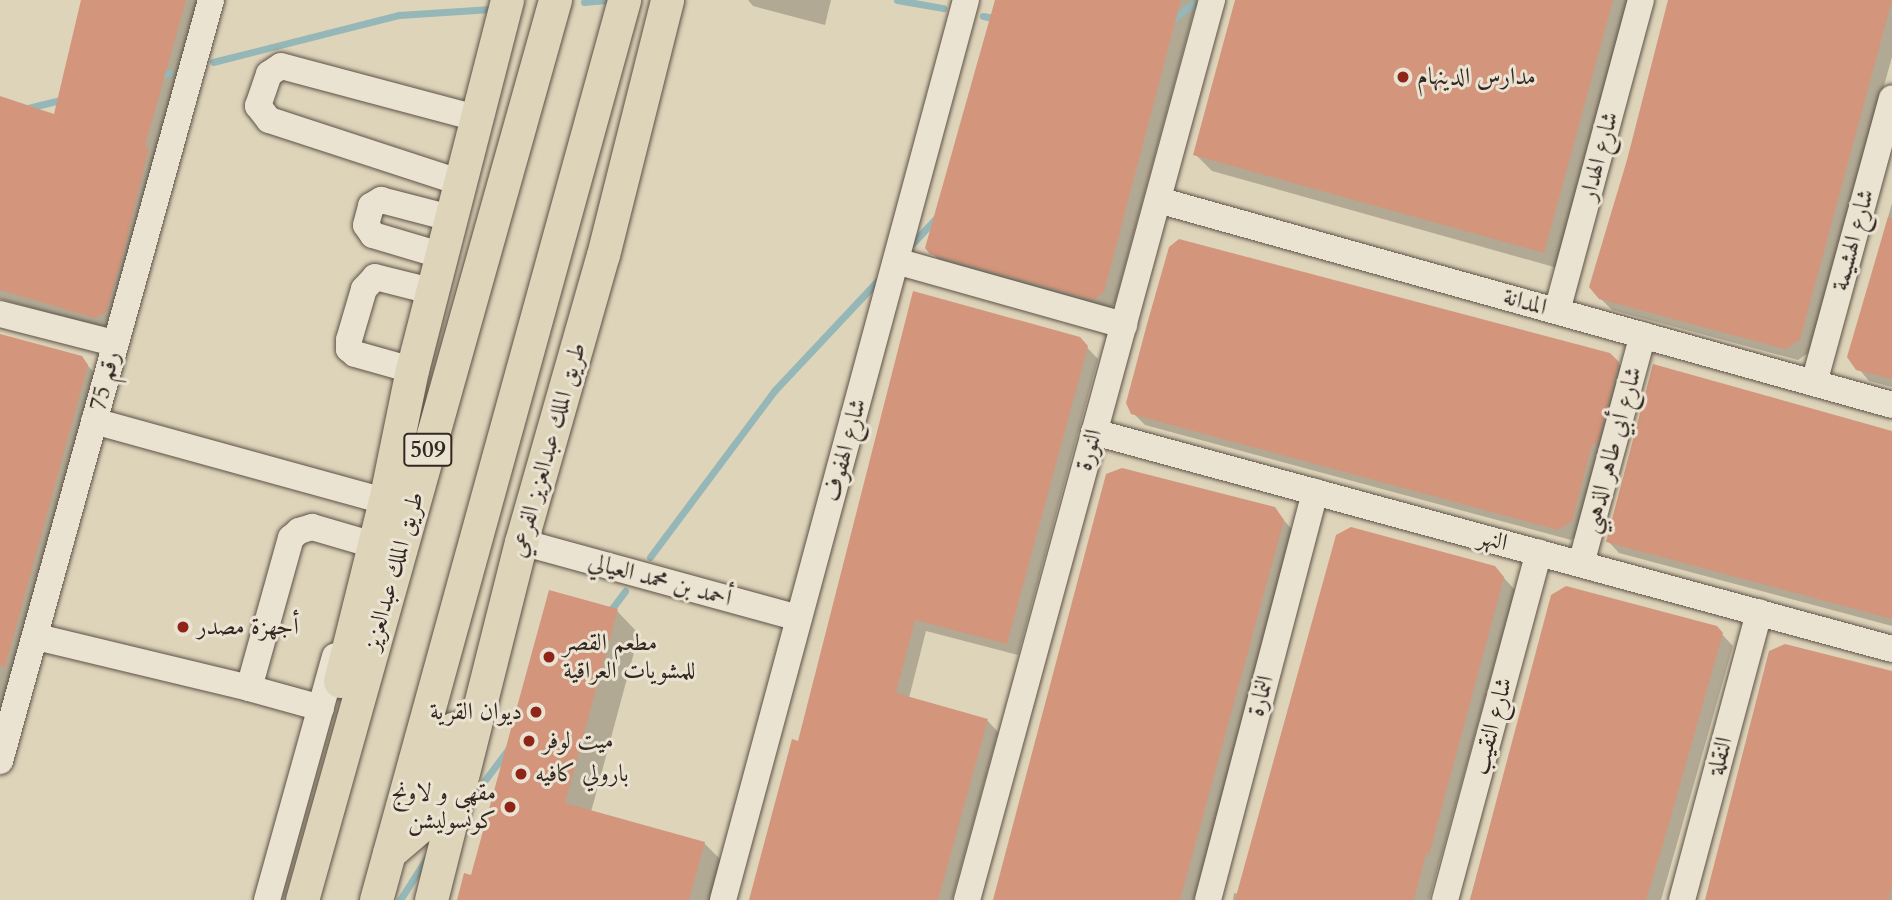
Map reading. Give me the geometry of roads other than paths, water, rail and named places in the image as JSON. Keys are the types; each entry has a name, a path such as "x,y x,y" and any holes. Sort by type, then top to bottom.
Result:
{"main road":[{"path":"304,890 311,796 385,501 412,370 440,255 508,0"},
{"name":"طريق الملك عبدالعزيز","path":"304,890 555,0"},
{"path":"376,900 624,0"},
{"name":"طريق الملك عبدالعزيز الفرعي","path":"431,900 520,548 603,255 667,0"},
{"path":"389,853 423,824 502,574 520,548"}],"street":[{"name":"رقم 75","path":"0,761 37,637 114,343 211,0"},
{"name":"شارع الهفوف","path":"723,900 966,0"},
{"name":"النورة","path":"967,900 1212,0"},
{"name":"شارع الهدار","path":"1557,311 1641,0"},
{"path":"459,182 269,120 258,106 269,74 281,66 476,118"},
{"name":"شارع الهشيمة","path":"1814,383 1892,98"},
{"path":"440,255 373,235 366,225 370,206 381,200 450,218"},
{"name":"المدانة","path":"1158,200 1892,405"},
{"path":"896,261 1124,325"},
{"path":"412,370 355,355 349,349 349,340 364,289 375,277 432,291"},
{"path":"0,314 114,343"},
{"name":"شارع أبي طاهر الذهبي","path":"1581,564 1643,335"},
{"path":"94,421 385,501 367,543 267,900"},
{"name":"النهر","path":"1094,432 1892,649"},
{"name":"النمارة","path":"1208,900 1315,492"},
{"path":"249,688 291,538 299,531 312,527 367,543"},
{"name":"أحمد بن محمد العيالي","path":"520,548 799,618"},
{"name":"شارع النقيب","path":"1445,900 1539,552"},
{"name":"النقلة","path":"1682,900 1759,612"},
{"path":"37,637 321,708"}],"waterway":[{"path":"584,2 609,0"},
{"path":"897,0 943,8"},
{"path":"1170,21 1193,4"},
{"path":"213,62 399,15 491,9"},
{"path":"983,16 999,19"},
{"path":"157,76 170,73"},
{"path":"24,109 64,99"},
{"path":"911,245 937,217"},
{"path":"650,557 775,390 881,277"},
{"path":"607,615 625,591"},
{"path":"470,800 509,748"},
{"path":"400,900 428,856"}],"place":[{"name":"مدارس الدينهام","path":"1403,77"},
{"name":"أجهزة مصدر","path":"183,627"},
{"name":"مطعم القصر للمشويات العراقية","path":"549,657"},
{"name":"ديوان القرية","path":"536,712"},
{"name":"ميت لوفر","path":"529,741"},
{"name":"بارولي كافيه","path":"521,774"},
{"name":"مقهى و لاونج كونسوليشن","path":"510,807"}]}
